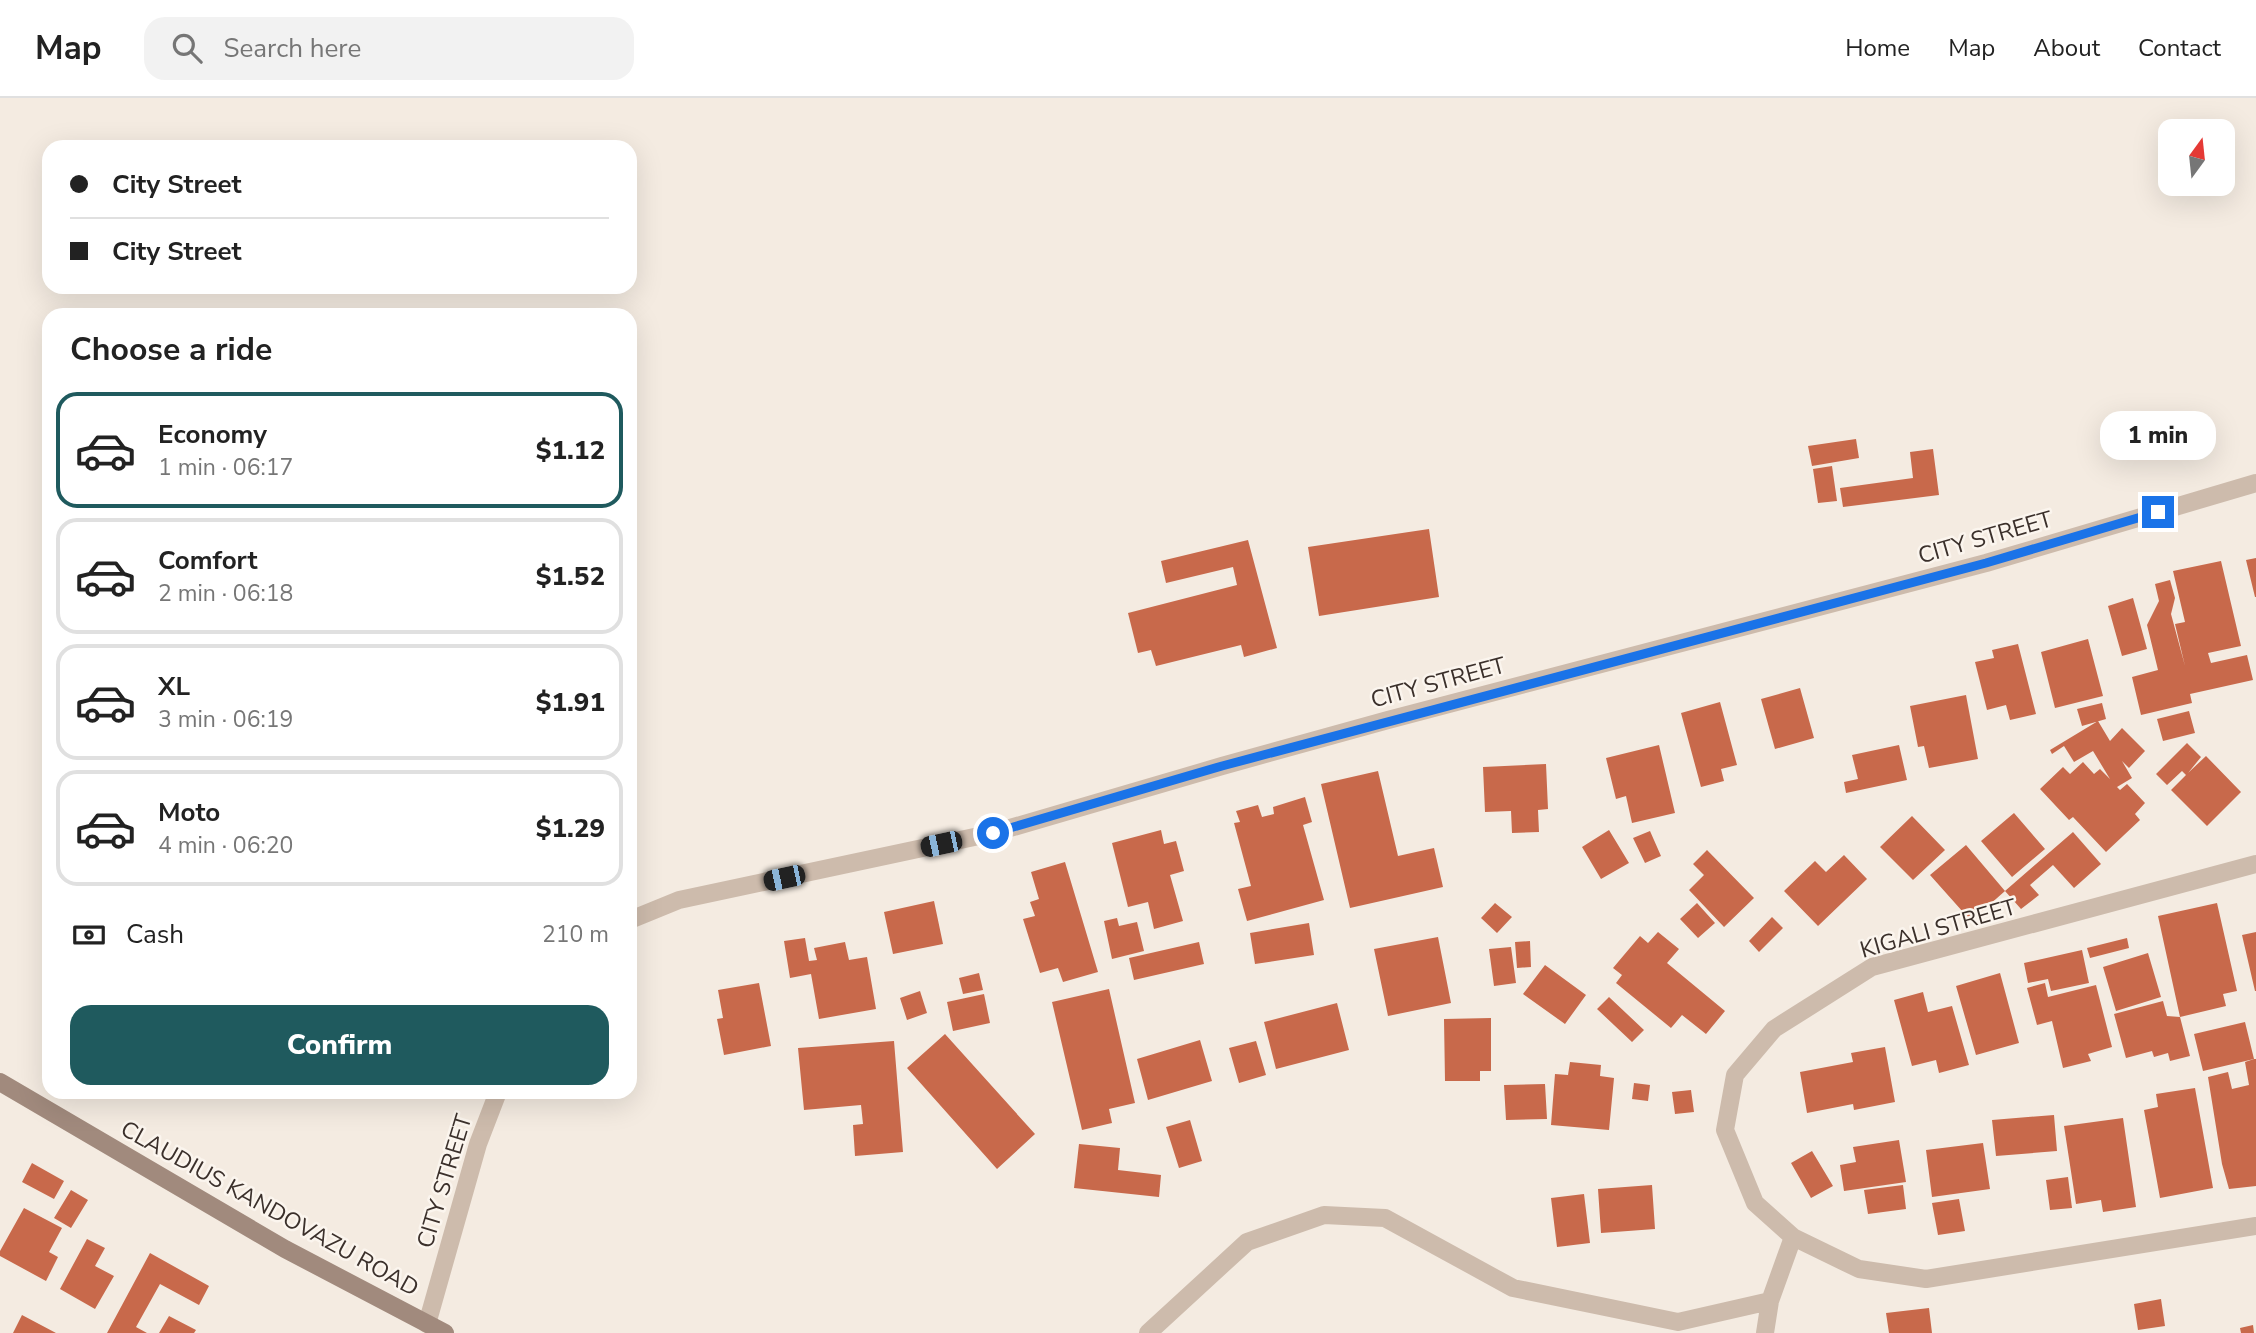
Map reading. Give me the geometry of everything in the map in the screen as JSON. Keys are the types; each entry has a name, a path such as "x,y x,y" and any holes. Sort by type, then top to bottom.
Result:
{"street":[{"name":"CITY STREET","path":"637,917 679,900 993,833 1337,734 1986,563 2256,483"},
{"name":"KIGALI STREET","path":"2256,864 1872,967 1774,1029 1735,1075 1725,1130 1755,1203 1793,1237 1859,1269 1926,1279 2256,1226"},
{"name":"CLAUDIUS KANDOVAZU ROAD","path":"0,1082 285,1249 445,1333"},
{"name":"CITY STREET","path":"428,1324 478,1144 495,1099"},
{"path":"1148,1333 1247,1242 1324,1214 1385,1218 1513,1288 1678,1322 1770,1301"},
{"path":"1766,1333 1770,1301 1793,1237"}],"building":[{"path":"1856,439 1859,458 1812,466 1808,446"},
{"path":"1933,449 1939,495 1843,507 1840,488 1913,478 1910,452"},
{"path":"1832,466 1837,501 1818,503 1813,469"},
{"path":"1429,529 1439,597 1319,616 1308,547"},
{"path":"1248,540 1277,648 1244,657 1241,645 1156,666 1151,650 1138,653 1128,613 1237,585 1233,567 1166,583 1161,561"},
{"path":"2256,558 2256,597 2255,597 2246,560"},
{"path":"2221,561 2241,646 2208,653 2211,663 2247,655 2253,680 2190,694 2192,703 2141,715 2132,677 2158,670 2147,625 2159,601 2155,584 2170,580 2175,598 2171,614 2185,666 2175,624 2185,622 2173,571"},
{"path":"2133,598 2147,649 2122,656 2108,606"},
{"path":"2088,639 2103,696 2055,708 2041,652"},
{"path":"2018,644 2036,714 2010,720 2006,705 1987,710 1975,662 1994,658 1992,650"},
{"path":"1800,688 1814,738 1775,749 1761,699"},
{"path":"1966,695 1978,759 1929,768 1924,746 1918,747 1910,706"},
{"path":"1720,702 1737,765 1721,769 1724,781 1701,787 1681,713"},
{"path":"2102,703 2106,719 2082,726 2077,709"},
{"path":"2189,711 2195,733 2163,741 2157,719"},
{"path":"2098,721 2110,741 2122,728 2145,751 2129,768 2122,761 2132,778 2117,787 2120,790 2127,784 2145,803 2135,814 2140,820 2106,852 2073,817 2069,820 2040,789 2063,767 2070,774 2083,762 2094,774 2100,769 2110,779 2093,751 2074,762 2064,746 2052,754 2050,750"},
{"path":"2187,743 2201,757 2188,773 2206,756 2241,792 2207,826 2171,790 2186,775 2182,771 2167,785 2156,774"},
{"path":"1659,745 1675,813 1632,823 1626,796 1616,799 1606,758"},
{"path":"1899,745 1907,780 1846,793 1844,782 1858,779 1852,755"},
{"path":"1546,764 1548,809 1538,810 1539,832 1512,833 1511,811 1485,812 1483,767"},
{"path":"1378,771 1398,856 1434,848 1443,887 1350,908 1321,784"},
{"path":"1305,797 1312,822 1303,825 1324,900 1247,921 1238,889 1251,886 1234,823 1240,822 1236,811 1258,805 1262,817 1274,814 1273,807"},
{"path":"2014,813 2045,849 2012,877 1981,841"},
{"path":"1912,816 1945,850 1913,880 1880,847"},
{"path":"1161,830 1164,844 1176,841 1184,871 1170,875 1183,921 1154,929 1148,902 1128,907 1112,843"},
{"path":"1609,830 1629,863 1601,879 1582,847"},
{"path":"1650,831 1661,856 1645,863 1633,838"},
{"path":"2073,832 2101,864 2074,888 2053,865 2030,885 2039,895 2021,909 2005,891"},
{"path":"1966,845 2005,891 1971,921 1930,875"},
{"path":"1707,850 1754,898 1724,927 1689,890 1704,875 1693,864"},
{"path":"1844,855 1867,879 1818,926 1784,891 1815,861 1826,872"},
{"path":"1065,862 1098,972 1063,982 1058,968 1040,973 1023,919 1035,916 1030,902 1039,899 1031,872"},
{"path":"934,901 943,944 893,954 884,912"},
{"path":"1495,903 1512,917 1497,933 1481,918"},
{"path":"1697,903 1715,923 1698,938 1680,919"},
{"path":"2217,903 2237,991 2223,994 2226,1006 2180,1017 2158,916"},
{"path":"1772,917 1783,928 1759,952 1749,941"},
{"path":"1117,918 1119,926 1137,922 1144,951 1112,959 1104,921"},
{"path":"1309,923 1314,955 1255,964 1250,933"},
{"path":"1658,932 1679,949 1667,963 1725,1011 1706,1034 1682,1015 1671,1028 1616,983 1622,975 1613,968 1640,936 1648,943"},
{"path":"2256,932 2256,991 2255,991 2242,935"},
{"path":"1438,937 1451,1003 1388,1016 1374,949"},
{"path":"805,938 809,961 817,960 814,948 845,942 849,960 867,957 876,1009 819,1019 811,974 790,978 784,941"},
{"path":"2127,938 2129,948 2090,958 2087,948"},
{"path":"1530,941 1531,967 1517,968 1515,942"},
{"path":"1199,942 1204,964 1134,980 1129,958"},
{"path":"1511,947 1516,983 1494,986 1489,949"},
{"path":"2082,950 2089,983 2051,991 2048,979 2028,983 2024,963"},
{"path":"2148,953 2161,997 2116,1011 2103,967"},
{"path":"1545,965 1586,995 1565,1024 1523,994"},
{"path":"979,973 983,990 963,994 959,978"},
{"path":"2000,973 2019,1043 1976,1055 1956,986"},
{"path":"759,983 771,1046 724,1055 717,1019 723,1018 718,990"},
{"path":"2045,983 2048,997 2096,985 2112,1047 2088,1054 2091,1061 2063,1068 2052,1021 2037,1025 2027,988"},
{"path":"1109,989 1135,1103 1109,1109 1112,1123 1082,1130 1052,1002"},
{"path":"920,991 927,1013 907,1020 900,998"},
{"path":"1923,992 1928,1012 1952,1006 1969,1065 1939,1073 1936,1060 1912,1066 1894,1000"},
{"path":"984,994 990,1023 953,1031 947,1002"},
{"path":"1609,997 1644,1030 1632,1042 1597,1009"},
{"path":"2163,1001 2167,1016 2180,1017 2190,1056 2170,1061 2168,1053 2154,1057 2152,1051 2126,1058 2114,1014"},
{"path":"1337,1003 1349,1050 1276,1069 1264,1022"},
{"path":"1491,1018 1491,1071 1480,1071 1480,1081 1445,1081 1444,1019"},
{"path":"2245,1022 2254,1059 2203,1071 2194,1034"},
{"path":"945,1034 1035,1134 997,1169 907,1068"},
{"path":"1200,1040 1212,1081 1148,1100 1137,1059"},
{"path":"894,1041 903,1152 855,1156 853,1125 863,1124 861,1105 804,1110 798,1048"},
{"path":"1256,1041 1266,1075 1239,1083 1229,1048"},
{"path":"1885,1047 1895,1102 1854,1110 1853,1104 1807,1113 1800,1072 1853,1062 1851,1053"},
{"path":"2254,1059 2256,1186 2229,1189 2222,1164 2208,1077 2228,1072 2232,1089 2249,1085 2245,1062"},
{"path":"1570,1062 1601,1065 1600,1076 1614,1078 1609,1130 1551,1125 1555,1074 1568,1075"},
{"path":"1634,1083 1650,1085 1648,1101 1632,1099"},
{"path":"1545,1084 1547,1119 1506,1120 1504,1085"},
{"path":"2195,1088 2213,1188 2160,1198 2144,1110 2158,1107 2156,1094"},
{"path":"1691,1090 1694,1112 1675,1114 1672,1092"},
{"path":"2054,1115 2057,1151 1996,1156 1992,1120"},
{"path":"2123,1118 2136,1207 2103,1212 2101,1200 2076,1204 2064,1126"},
{"path":"1190,1120 1202,1161 1179,1168 1166,1127"},
{"path":"1899,1140 1906,1182 1844,1191 1840,1165 1856,1162 1853,1147"},
{"path":"1983,1143 1990,1189 1932,1197 1926,1150"},
{"path":"1079,1144 1120,1148 1118,1170 1161,1175 1159,1197 1074,1188"},
{"path":"1812,1151 1833,1186 1811,1198 1791,1163"},
{"path":"32,1163 64,1181 54,1199 22,1182"},
{"path":"2068,1177 2072,1208 2050,1210 2046,1180"},
{"path":"1652,1185 1655,1229 1601,1233 1598,1189"},
{"path":"1903,1185 1906,1209 1868,1214 1864,1190"},
{"path":"71,1190 88,1200 71,1228 54,1218"},
{"path":"1584,1194 1590,1243 1557,1247 1551,1198"},
{"path":"1959,1199 1965,1231 1938,1235 1932,1203"},
{"path":"24,1208 62,1228 49,1252 58,1257 46,1281 0,1256 0,1251"},
{"path":"87,1239 105,1248 95,1266 114,1276 95,1309 60,1289"},
{"path":"150,1253 209,1286 199,1305 160,1284 136,1327 147,1333 107,1333"},
{"path":"2161,1299 2165,1326 2138,1330 2134,1304"},
{"path":"1929,1308 1932,1333 1889,1333 1886,1313"},
{"path":"22,1315 56,1333 13,1333"},
{"path":"169,1316 196,1330 194,1333 159,1333"},
{"path":"2253,1325 2254,1333 2241,1333 2240,1328"}],"route":[{"path":"993,833 1388,720 1986,563 2158,512"}]}
